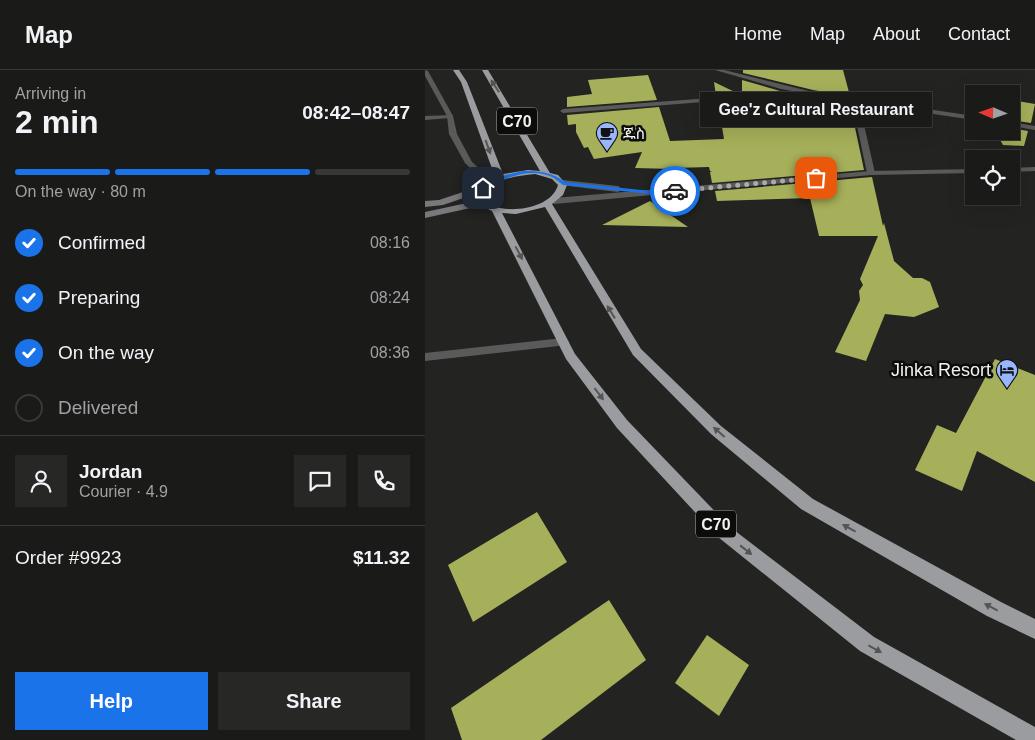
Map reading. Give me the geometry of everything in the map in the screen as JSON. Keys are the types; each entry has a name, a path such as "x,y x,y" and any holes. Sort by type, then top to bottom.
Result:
{"highway":[{"name":"C70","path":"456,70 464,82 499,178"},
{"name":"C70","path":"485,70 546,174"},
{"path":"523,173 546,174 554,176 563,183 564,189 561,195 550,202 521,211 496,210 481,203 480,193 499,178 523,173"},
{"path":"550,202 637,352 716,430 807,504 994,609 1035,629"},
{"name":"C70","path":"496,210 570,356 622,424 724,532 867,644 1035,739"}],"main road":[{"path":"425,204 440,203 487,186"},
{"path":"425,215 481,203"}],"street":[{"path":"718,70 807,93 965,117"},
{"path":"736,76 744,70"},
{"path":"425,71 450,116 453,134 469,163 487,186"},
{"path":"563,111 807,93"},
{"path":"855,100 871,173"},
{"path":"1020,126 1035,128"},
{"path":"1020,170 1035,169"},
{"path":"550,202 871,173 965,171"},
{"path":"563,183 651,193"}],"lane":[{"path":"425,118 450,116"},
{"path":"425,357 563,342"}],"building":[{"path":"743,70 843,70 850,96 813,90 743,73"},
{"path":"648,75 657,100 567,107 567,97 592,94 588,80"},
{"path":"742,80 780,91 781,91 742,94"},
{"path":"714,82 739,94 716,96"},
{"path":"796,94 850,104 864,170 712,183 710,172 712,171 710,171 709,167 673,169 635,168 642,152 594,159 588,147 584,148 576,132 576,124 568,125 567,115 659,107 670,141 724,139 718,103 793,97"},
{"path":"1020,102 1035,104 1031,123 1020,121"},
{"path":"1020,130 1028,131 1024,146 1003,145 1000,140 1020,140"},
{"path":"872,177 883,226 884,223 894,261 913,278 922,278 930,282 939,307 914,317 885,314 866,361 835,352 860,300 859,291 863,285 860,279 878,236 819,236 810,198 717,201 715,191"},
{"path":"650,201 688,227 602,225"},
{"path":"995,359 1035,375 1035,482 977,451 962,491 915,470 937,425 956,433"},
{"path":"537,512 567,562 473,622 448,565"},
{"path":"609,600 646,660 541,740 462,740 451,708"},
{"path":"707,635 749,665 719,716 675,683"}],"way so far":[{"path":"675,191 816,178"}],"place":[{"name":"ጁስ","path":"607,152"},
{"name":"Gee'z Cultural Restaurant","path":"816,178"},
{"name":"Jinka Resort","path":"1007,389"}],"route":[{"path":"483,188 499,178 535,172 554,176 563,183 651,193 675,191"}]}
